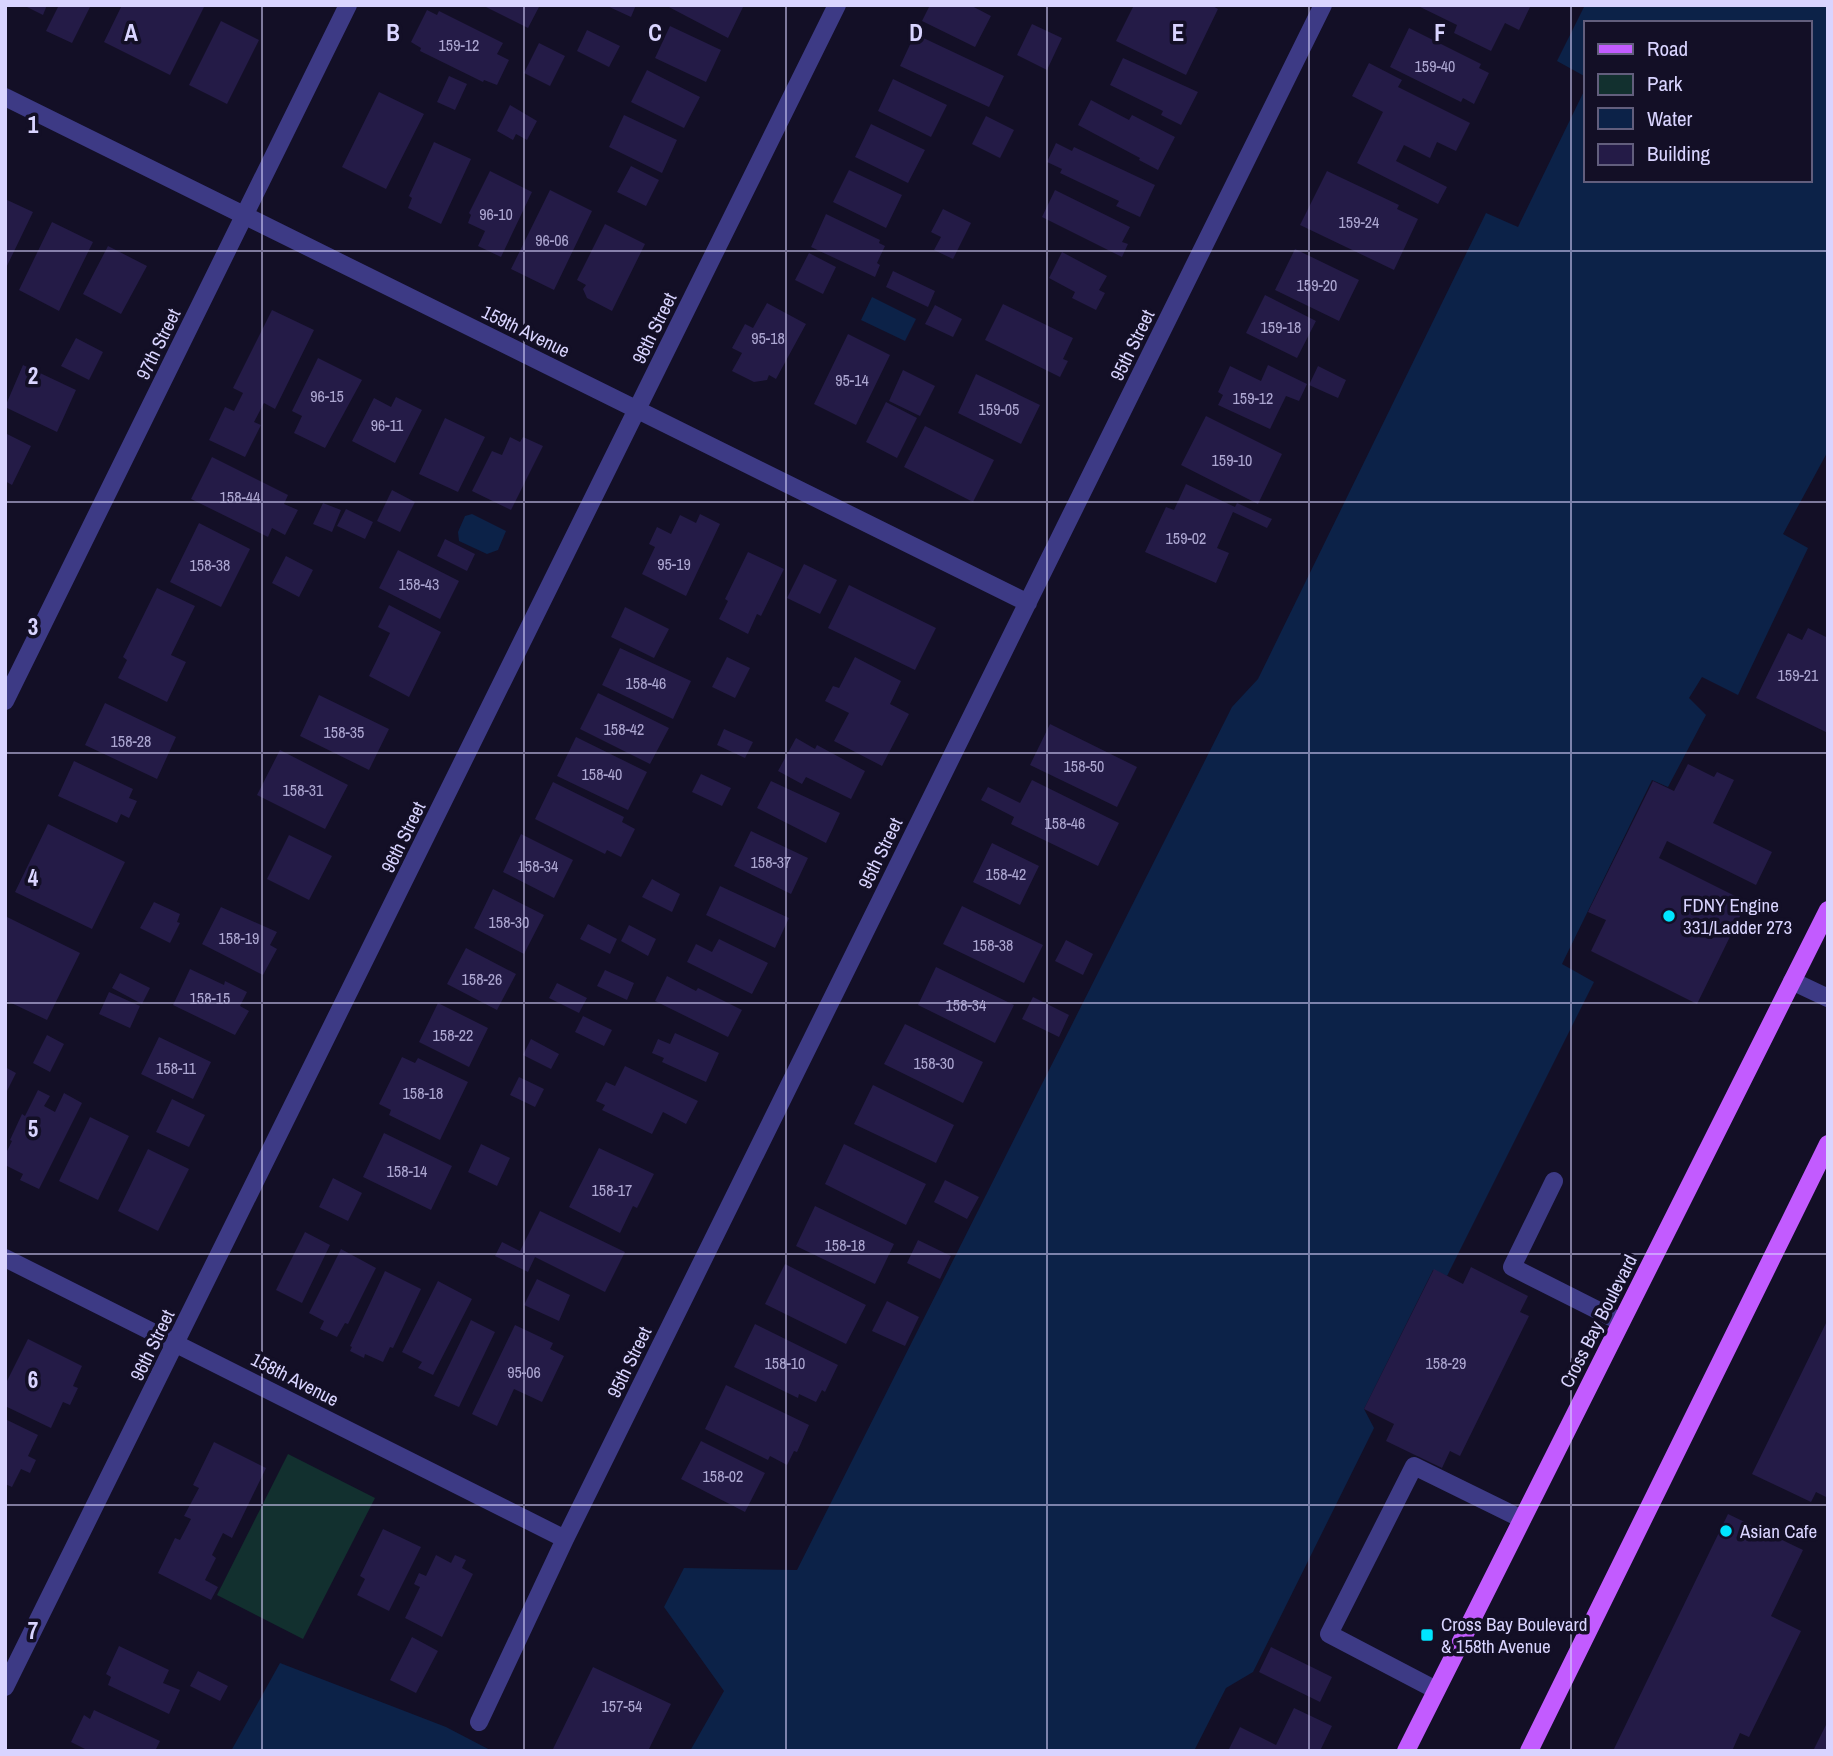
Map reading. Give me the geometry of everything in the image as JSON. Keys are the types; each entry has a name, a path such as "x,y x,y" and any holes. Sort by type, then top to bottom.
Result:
{"main road":[{"name":"Cross Bay Boulevard","path":"1406,1751 1828,910"},
{"path":"1529,1751 1828,1144"}],"street":[{"name":"97th Street","path":"5,701 348,5"},
{"name":"96th Street","path":"5,1687 837,5"},
{"name":"95th Street","path":"479,1722 565,1539 1323,5"},
{"name":"159th Avenue","path":"5,97 1028,603"},
{"path":"1793,981 1828,998"},
{"path":"1554,1181 1512,1268 1621,1322"},
{"name":"158th Avenue","path":"5,1258 565,1539"},
{"path":"1436,1690 1329,1634 1414,1466 1522,1519"}],"green space":[{"path":"288,1454 375,1498 303,1639 217,1595"}],"water":[{"path":"1585,5 1828,5 1828,451 1783,534 1808,548 1738,695 1702,677 1689,698 1706,715 1668,787 1652,780 1562,964 1594,982 1447,1276 1433,1270 1364,1409 1374,1428 1253,1672 1226,1688 1194,1751 690,1751 724,1691 664,1607 684,1568 797,1570 1232,707 1258,679 1486,213 1518,227 1584,91 1584,182 1812,182 1812,21 1584,21 1584,76 1557,61"},
{"path":"872,297 916,319 905,341 861,320"},
{"path":"472,514 506,531 498,550 487,554 459,541 458,532 465,516"},
{"path":"280,1663 446,1727 492,1751 231,1751"}],"building":[{"path":"23,5 47,5 43,15"},
{"path":"59,5 91,5 72,43 46,31"},
{"path":"122,5 205,5 170,75 104,42"},
{"path":"482,5 540,5 528,28"},
{"path":"605,5 636,5 631,17"},
{"path":"665,5 744,5 728,38"},
{"path":"930,5 970,5 991,16 975,47 922,21"},
{"path":"1134,5 1211,5 1218,9 1186,75 1116,41"},
{"path":"1416,5 1531,5 1519,30 1505,23 1491,51 1454,33 1457,25"},
{"path":"427,10 437,15 439,11 503,43 497,54 509,60 497,85 484,80 483,82 420,51 421,48 411,42"},
{"path":"221,21 259,40 227,104 189,85"},
{"path":"1032,24 1062,38 1047,70 1017,55"},
{"path":"670,26 721,50 706,82 655,58"},
{"path":"1409,28 1481,64 1479,68 1489,73 1474,104 1463,98 1461,102 1390,67"},
{"path":"587,30 620,46 609,67 577,51"},
{"path":"915,34 1004,76 989,107 900,66"},
{"path":"539,43 565,56 550,86 524,73"},
{"path":"1123,58 1198,92 1181,125 1161,115 1163,111 1110,85"},
{"path":"1369,63 1402,80 1398,87 1470,123 1456,151 1437,142 1430,158 1404,145 1396,161 1447,187 1438,204 1357,163 1383,112 1352,96"},
{"path":"647,70 700,97 684,128 631,102"},
{"path":"449,76 467,84 455,110 437,102"},
{"path":"893,79 947,105 931,137 878,111"},
{"path":"379,92 424,114 386,189 342,167"},
{"path":"1091,100 1129,120 1132,115 1175,137 1158,170 1078,125"},
{"path":"510,105 537,121 527,140 516,134 513,140 497,131"},
{"path":"624,115 677,140 662,173 609,147"},
{"path":"986,116 1014,130 1000,158 972,144"},
{"path":"871,124 925,150 908,183 855,157"},
{"path":"434,142 471,159 441,224 408,208 412,198 409,196"},
{"path":"1056,143 1072,151 1074,147 1155,185 1140,217 1116,206 1119,201 1060,173 1062,169 1047,162"},
{"path":"631,166 659,180 646,206 617,192"},
{"path":"849,170 902,195 886,228 833,202"},
{"path":"490,171 532,192 501,257 478,246 485,231 468,223 471,215 469,213"},
{"path":"1327,171 1399,205 1397,209 1418,219 1394,270 1300,225"},
{"path":"550,190 592,211 554,290 511,269"},
{"path":"1055,190 1130,227 1122,242 1128,244 1122,257 1042,217"},
{"path":"5,199 33,212 5,270"},
{"path":"943,209 971,223 953,259 934,250 941,237 931,232"},
{"path":"826,214 880,240 879,243 885,246 877,263 880,265 875,277 811,247"},
{"path":"52,222 93,242 59,311 19,290"},
{"path":"605,224 645,244 612,311 587,298 583,289 586,285 577,280"},
{"path":"108,246 147,266 121,314 83,294"},
{"path":"1295,249 1359,280 1339,321 1275,290"},
{"path":"1062,252 1107,276 1099,290 1105,293 1096,310 1072,298 1075,292 1049,278"},
{"path":"809,253 836,267 823,294 795,280"},
{"path":"893,271 935,291 928,307 886,287"},
{"path":"1265,295 1316,321 1297,358 1246,333"},
{"path":"767,303 806,324 776,379 769,375 767,380 754,382 732,371 742,353 732,348 745,324 753,328"},
{"path":"1003,304 1073,338 1063,359 1068,361 1060,377 985,340"},
{"path":"935,305 962,319 953,337 925,324"},
{"path":"272,310 314,330 275,409 264,403 254,422 261,425 245,457 209,440 225,407 234,411 243,393 233,388"},
{"path":"848,334 890,355 856,425 814,404"},
{"path":"76,338 103,352 89,380 61,366"},
{"path":"318,358 362,380 325,448 294,433 302,416 292,411"},
{"path":"23,365 76,390 57,432 5,407"},
{"path":"1268,365 1307,384 1299,401 1286,396 1270,429 1218,405 1223,395 1218,392 1230,366 1261,381"},
{"path":"1318,366 1346,380 1338,398 1309,385"},
{"path":"903,370 935,386 920,416 889,401"},
{"path":"976,374 1040,405 1021,444 958,413"},
{"path":"396,397 422,410 395,463 352,441 374,398 391,407"},
{"path":"886,402 917,418 897,458 866,442"},
{"path":"1206,416 1282,454 1258,504 1181,465"},
{"path":"445,418 485,437 458,492 419,474"},
{"path":"925,426 994,460 973,502 904,467"},
{"path":"5,433 31,446 12,485 5,481"},
{"path":"510,437 520,442 523,437 543,446 511,510 472,491 492,451 502,455"},
{"path":"212,457 288,495 284,504 298,510 285,535 272,528 268,537 191,499"},
{"path":"1186,484 1235,507 1237,503 1272,519 1267,528 1233,512 1217,548 1229,553 1216,583 1145,552 1166,507 1174,510"},
{"path":"392,490 415,502 400,532 377,521"},
{"path":"323,503 341,510 332,532 313,524"},
{"path":"346,509 373,522 365,539 337,526"},
{"path":"700,514 720,524 686,596 642,574 655,547 649,544 657,527 671,534 680,515 696,523"},
{"path":"199,523 250,549 221,607 170,582"},
{"path":"445,539 475,554 467,571 437,556"},
{"path":"398,550 459,581 440,619 379,588"},
{"path":"748,552 784,569 761,616 757,614 748,634 719,619 728,601 725,599"},
{"path":"286,556 313,570 299,597 272,583"},
{"path":"804,564 837,580 820,614 787,598"},
{"path":"849,585 936,628 915,670 828,628"},
{"path":"157,588 195,606 171,655 186,662 167,702 118,678 127,660 123,657"},
{"path":"389,605 441,632 409,697 369,676 390,633 378,627"},
{"path":"625,607 669,629 654,658 611,637"},
{"path":"1808,628 1828,638 1828,733 1756,698 1788,633 1802,640"},
{"path":"620,648 691,681 673,719 602,685"},
{"path":"727,657 750,668 735,698 712,687"},
{"path":"855,657 901,681 890,704 909,714 882,766 834,741 849,713 825,701 833,686 839,688"},
{"path":"598,693 669,728 650,764 580,729"},
{"path":"319,695 389,729 369,770 300,736"},
{"path":"105,703 176,737 157,779 85,745"},
{"path":"1050,724 1137,767 1117,807 1030,765"},
{"path":"724,729 753,742 745,758 717,745"},
{"path":"576,737 647,772 628,810 557,776"},
{"path":"796,738 815,749 817,745 865,771 851,799 806,777 802,784 778,771"},
{"path":"280,750 348,785 325,829 257,795"},
{"path":"74,761 133,789 129,798 137,801 129,818 121,814 117,823 58,796"},
{"name":"FDNY Engine 331/Ladder 273","path":"1688,764 1714,777 1717,772 1734,780 1713,823 1772,852 1756,885 1667,841 1659,858 1747,902 1697,1004 1591,951 1606,920 1588,912 1653,781 1674,791"},
{"path":"701,774 731,788 722,806 692,792"},
{"path":"1032,780 1119,823 1098,866 1011,824 1014,817 981,800 988,787 1020,803"},
{"path":"771,781 840,813 826,843 757,808"},
{"path":"553,782 624,817 622,822 635,829 621,857 607,850 605,854 535,819"},
{"path":"48,824 125,862 92,929 15,892"},
{"path":"751,831 808,858 791,894 734,866"},
{"path":"521,834 573,860 554,898 503,872"},
{"path":"289,835 332,856 309,900 267,879"},
{"path":"992,843 1039,866 1020,905 973,882"},
{"path":"652,879 680,894 672,912 642,897"},
{"path":"720,886 789,918 775,948 706,915"},
{"path":"493,889 544,915 524,954 474,928"},
{"path":"154,902 180,914 177,922 180,923 170,943 140,928"},
{"path":"962,906 1043,945 1024,983 943,944"},
{"path":"221,907 277,932 270,945 277,949 263,975 202,944"},
{"path":"5,916 80,953 47,1020 5,1000"},
{"path":"588,924 617,939 610,954 580,939"},
{"path":"629,925 656,939 648,956 621,941"},
{"path":"719,939 768,963 752,994 687,962 696,944 712,952"},
{"path":"1066,940 1093,954 1083,975 1055,961"},
{"path":"466,948 516,974 497,1010 447,984"},
{"path":"936,967 1014,1005 995,1043 918,1005"},
{"path":"190,969 224,985 225,981 247,992 240,1006 249,1011 235,1035 173,1005"},
{"path":"605,970 634,983 627,1000 597,986"},
{"path":"120,973 150,988 142,1004 112,988"},
{"path":"667,976 742,1010 728,1037 655,1001"},
{"path":"557,983 587,998 579,1013 549,998"},
{"path":"109,992 140,1006 130,1028 99,1014"},
{"path":"1033,997 1069,1015 1059,1037 1022,1019"},
{"path":"438,1003 488,1028 469,1067 419,1042"},
{"path":"583,1016 612,1030 604,1046 575,1032"},
{"path":"905,1024 983,1062 963,1103 884,1064"},
{"path":"675,1033 719,1053 706,1082 662,1062 664,1058 652,1053 658,1039 670,1044"},
{"path":"47,1035 64,1044 50,1072 33,1063"},
{"path":"159,1037 211,1062 193,1099 141,1074"},
{"path":"531,1039 559,1054 551,1069 523,1055"},
{"path":"402,1057 415,1063 418,1058 468,1082 440,1140 389,1115 391,1110 379,1104"},
{"path":"625,1066 698,1101 686,1124 663,1112 652,1134 602,1110 605,1105 596,1101 606,1082 615,1086"},
{"path":"5,1067 16,1073 5,1095"},
{"path":"519,1077 544,1089 535,1107 510,1095"},
{"path":"873,1085 954,1125 936,1163 854,1124"},
{"path":"38,1090 50,1096 44,1106 55,1112 64,1093 82,1103 39,1189 20,1180 23,1174 5,1165 5,1155 12,1141 10,1140 22,1114 25,1116"},
{"path":"172,1099 205,1115 189,1147 156,1132"},
{"path":"90,1117 129,1136 98,1200 59,1181"},
{"path":"384,1133 452,1166 431,1210 363,1177"},
{"path":"481,1144 510,1158 497,1186 468,1172"},
{"path":"844,1144 926,1184 906,1225 825,1184"},
{"path":"599,1148 654,1174 637,1208 633,1206 620,1233 569,1207"},
{"path":"148,1149 189,1169 158,1231 118,1211"},
{"path":"333,1178 362,1193 348,1221 319,1207"},
{"path":"945,1180 979,1197 967,1219 934,1202"},
{"path":"815,1206 894,1244 875,1284 796,1246"},
{"path":"540,1211 625,1252 605,1292 535,1257 528,1272 495,1256 502,1242 520,1251"},
{"path":"305,1232 330,1245 302,1303 276,1290"},
{"path":"918,1240 951,1256 940,1279 907,1263"},
{"path":"341,1249 376,1268 348,1324 345,1323 337,1337 320,1329 324,1321 309,1313"},
{"path":"785,1264 866,1305 846,1344 765,1304"},
{"path":"1471,1267 1528,1296 1520,1312 1529,1316 1460,1456 1450,1451 1442,1468 1386,1441 1394,1424 1364,1409 1434,1269 1463,1284"},
{"path":"385,1271 421,1289 393,1348 390,1347 383,1362 365,1354 364,1358 350,1351 350,1346"},
{"path":"537,1279 570,1295 559,1321 524,1305"},
{"path":"438,1281 472,1299 433,1375 418,1368 422,1362 402,1352"},
{"path":"887,1301 919,1317 905,1346 872,1331"},
{"path":"1828,1319 1828,1498 1816,1492 1811,1502 1752,1474"},
{"path":"471,1320 495,1332 459,1407 434,1396"},
{"path":"755,1324 838,1365 825,1392 822,1390 816,1402 799,1394 798,1398 734,1367"},
{"path":"515,1325 553,1343 550,1349 564,1356 542,1402 514,1389 497,1426 472,1414"},
{"path":"28,1339 82,1366 73,1386 78,1388 70,1405 63,1402 51,1428 5,1406 5,1385"},
{"path":"726,1385 809,1425 797,1452 794,1451 787,1465 770,1456 768,1460 705,1429"},
{"path":"5,1419 38,1435 28,1456 36,1460 30,1473 21,1469 12,1487 5,1484"},
{"path":"701,1441 765,1473 745,1512 681,1479"},
{"path":"214,1442 266,1468 232,1538 223,1533 212,1555 216,1558 205,1580 218,1587 211,1600 158,1573 175,1538 180,1540 191,1519 184,1516 199,1488 193,1485"},
{"path":"1728,1514 1803,1550 1771,1616 1801,1631 1749,1737 1740,1733 1732,1751 1613,1751"},
{"path":"383,1529 421,1547 389,1611 357,1595 365,1579 360,1576"},
{"path":"436,1555 451,1563 455,1555 466,1560 462,1568 473,1574 442,1637 405,1618 420,1587 414,1584 419,1573 426,1576"},
{"path":"412,1637 438,1651 416,1693 390,1680"},
{"path":"119,1646 169,1670 163,1683 180,1690 169,1714 108,1685 111,1677 106,1674"},
{"path":"1271,1647 1332,1677 1320,1702 1259,1672"},
{"path":"593,1667 671,1704 648,1751 553,1749"},
{"path":"198,1671 228,1686 220,1701 190,1686"},
{"path":"1294,1708 1332,1726 1320,1751 1228,1751 1240,1727 1276,1745"},
{"path":"94,1710 160,1741 155,1751 89,1751 71,1742 84,1715 90,1719"},
{"path":"1828,1721 1828,1751 1813,1751"}],"place":[{"name":"FDNY Engine 331/Ladder 273","path":"1669,916"},
{"name":"Asian Cafe","path":"1726,1531"},
{"name":"Cross Bay Boulevard & 158th Avenue","path":"1427,1635"}]}
